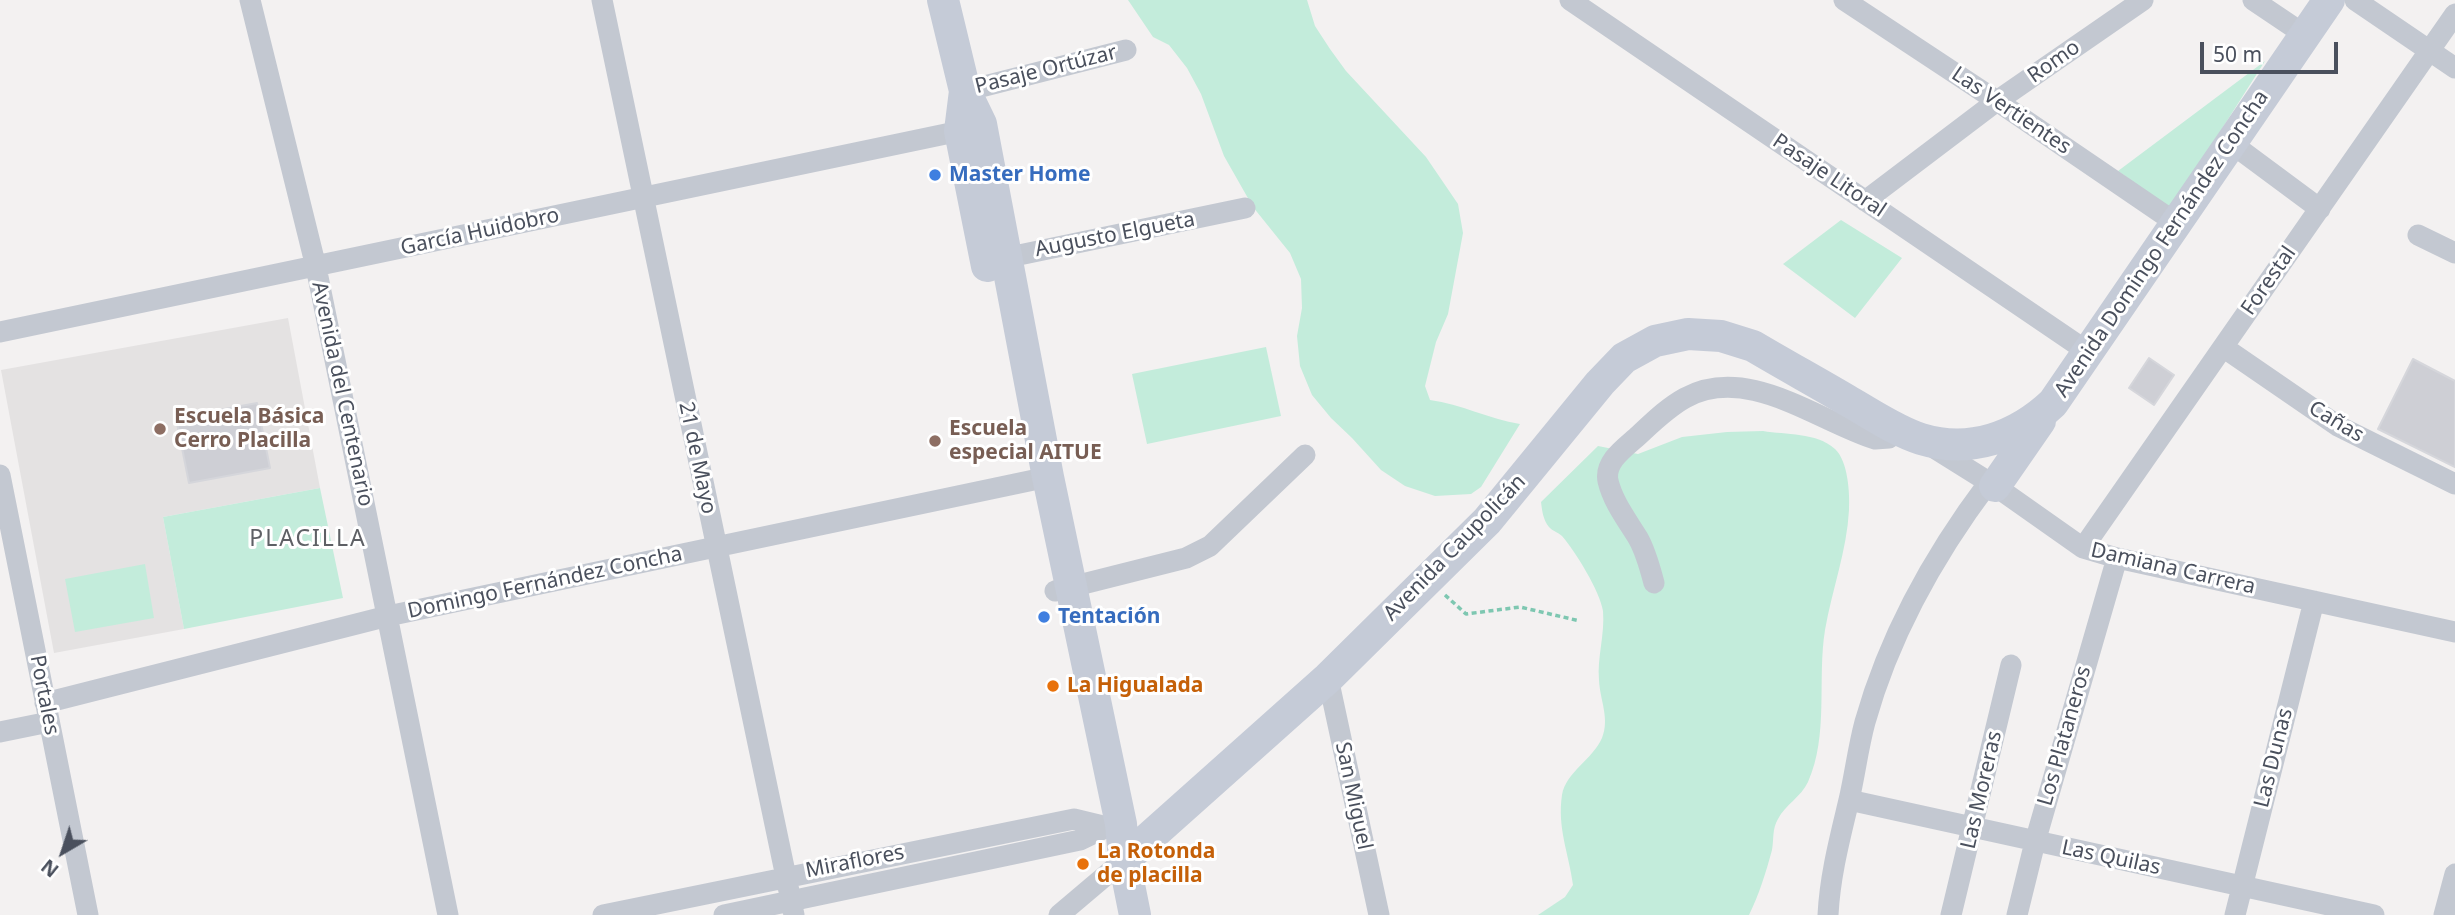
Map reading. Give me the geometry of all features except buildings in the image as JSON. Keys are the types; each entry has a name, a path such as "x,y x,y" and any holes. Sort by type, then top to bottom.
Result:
{"main road":[{"path":"943,0 965,91 982,124 996,260"},
{"name":"Avenida Domingo Fernández Concha","path":"1910,434 1953,444 1990,440 2024,426 2053,403 2329,0"},
{"path":"965,91 960,131 996,260 1040,478 1135,915"},
{"name":"Avenida Caupolicán","path":"1124,860 1328,678 1486,521 1611,369 1639,348 1672,336 1705,334 1753,346 1910,434"},
{"path":"1992,484 2053,403"}],"street":[{"name":"Avenida del Centenario","path":"250,0 316,267 447,915"},
{"name":"21 de Mayo","path":"603,0 715,546 793,908"},
{"name":"Pasaje Litoral","path":"1570,0 2088,352"},
{"name":"Las Vertientes","path":"1844,0 2176,223"},
{"name":"Romo","path":"1865,201 1997,101 2143,0"},
{"path":"2253,0 2305,35"},
{"path":"2355,0 2455,68"},
{"name":"Forestal","path":"2083,548 2455,15"},
{"name":"Pasaje Ortúzar","path":"965,91 1126,50"},
{"name":"García Huidobro","path":"0,332 960,131"},
{"path":"2231,143 2320,209"},
{"name":"Augusto Elgueta","path":"996,260 1245,208"},
{"path":"2418,235 2455,253"},
{"name":"Cañas","path":"2223,347 2338,426 2455,484"},
{"path":"1654,583 1643,549 1622,514 1608,479 1611,463 1653,422 1679,402 1709,388 1731,386 1757,389 1875,439 1910,434"},
{"name":"Damiana Carrera","path":"1910,434 1992,484 2083,548 2117,558 2455,632"},
{"path":"1064,589 1186,558 1210,546 1305,455"},
{"name":"Portales","path":"0,475 88,915"},
{"name":"Domingo Fernández Concha","path":"0,733 47,713 388,616 1040,478"},
{"path":"1828,915 1833,870 1865,723 1895,637 1944,545 1992,484"},
{"name":"Los Plataneros","path":"2017,915 2035,842 2117,558"},
{"name":"Las Dunas","path":"2235,915 2314,601"},
{"name":"Las Moreras","path":"1951,915 2011,664"},
{"name":"San Miguel","path":"1328,678 1378,915"},
{"name":"Las Quilas","path":"1849,800 2374,915"},
{"name":"Miraflores","path":"603,915 1074,819 1114,825"},
{"name":"Miraflores","path":"723,915 793,908 1080,840 1114,825"},
{"name":"Avenida Caupolicán","path":"1059,915 1124,860"},
{"path":"2444,915 2455,874"}],"path":[{"path":"1445,595 1466,614 1520,607 1580,621"}],"shaded area":[{"name":"Escuela Básica Cerro Placilla","path":"288,318 320,488 163,517 184,629 54,653 1,370"}],"green space":[{"path":"1128,0 1307,0 1315,26 1346,71 1426,157 1458,204 1463,233 1448,314 1436,342 1425,386 1430,400 1520,424 1481,487 1471,494 1435,496 1405,486 1381,470 1312,395 1300,366 1297,336 1302,308 1301,279 1290,253 1253,207 1224,156 1201,94 1187,68 1169,45 1153,37"},
{"path":"2265,61 2171,209 2118,171"},
{"path":"1841,220 1902,258 1855,318 1783,264"},
{"path":"1266,347 1281,416 1147,444 1132,374"},
{"path":"1763,431 1810,437 1835,449 1843,461 1849,503 1848,525 1825,630 1820,726 1814,764 1805,787 1776,823 1770,858 1753,907 1749,915 1538,915 1565,897 1573,885 1562,830 1562,795 1574,772 1598,746 1605,723 1599,671 1603,620 1601,603 1573,551 1562,536 1547,524 1541,502 1598,446 1638,454 1682,437"},
{"path":"320,488 343,598 184,629 163,517"},
{"path":"145,564 154,618 75,632 65,579"}],"place":[{"name":"Master Home","path":"935,175"},
{"name":"Escuela Básica Cerro Placilla","path":"160,429"},
{"name":"Escuela especial AITUE","path":"935,441"},
{"name":"Tentación","path":"1044,617"},
{"name":"La Higualada","path":"1053,686"},
{"name":"La Rotonda de placilla","path":"1083,864"}],"district":[{"name":"PLACILLA","path":"308,539"}]}
